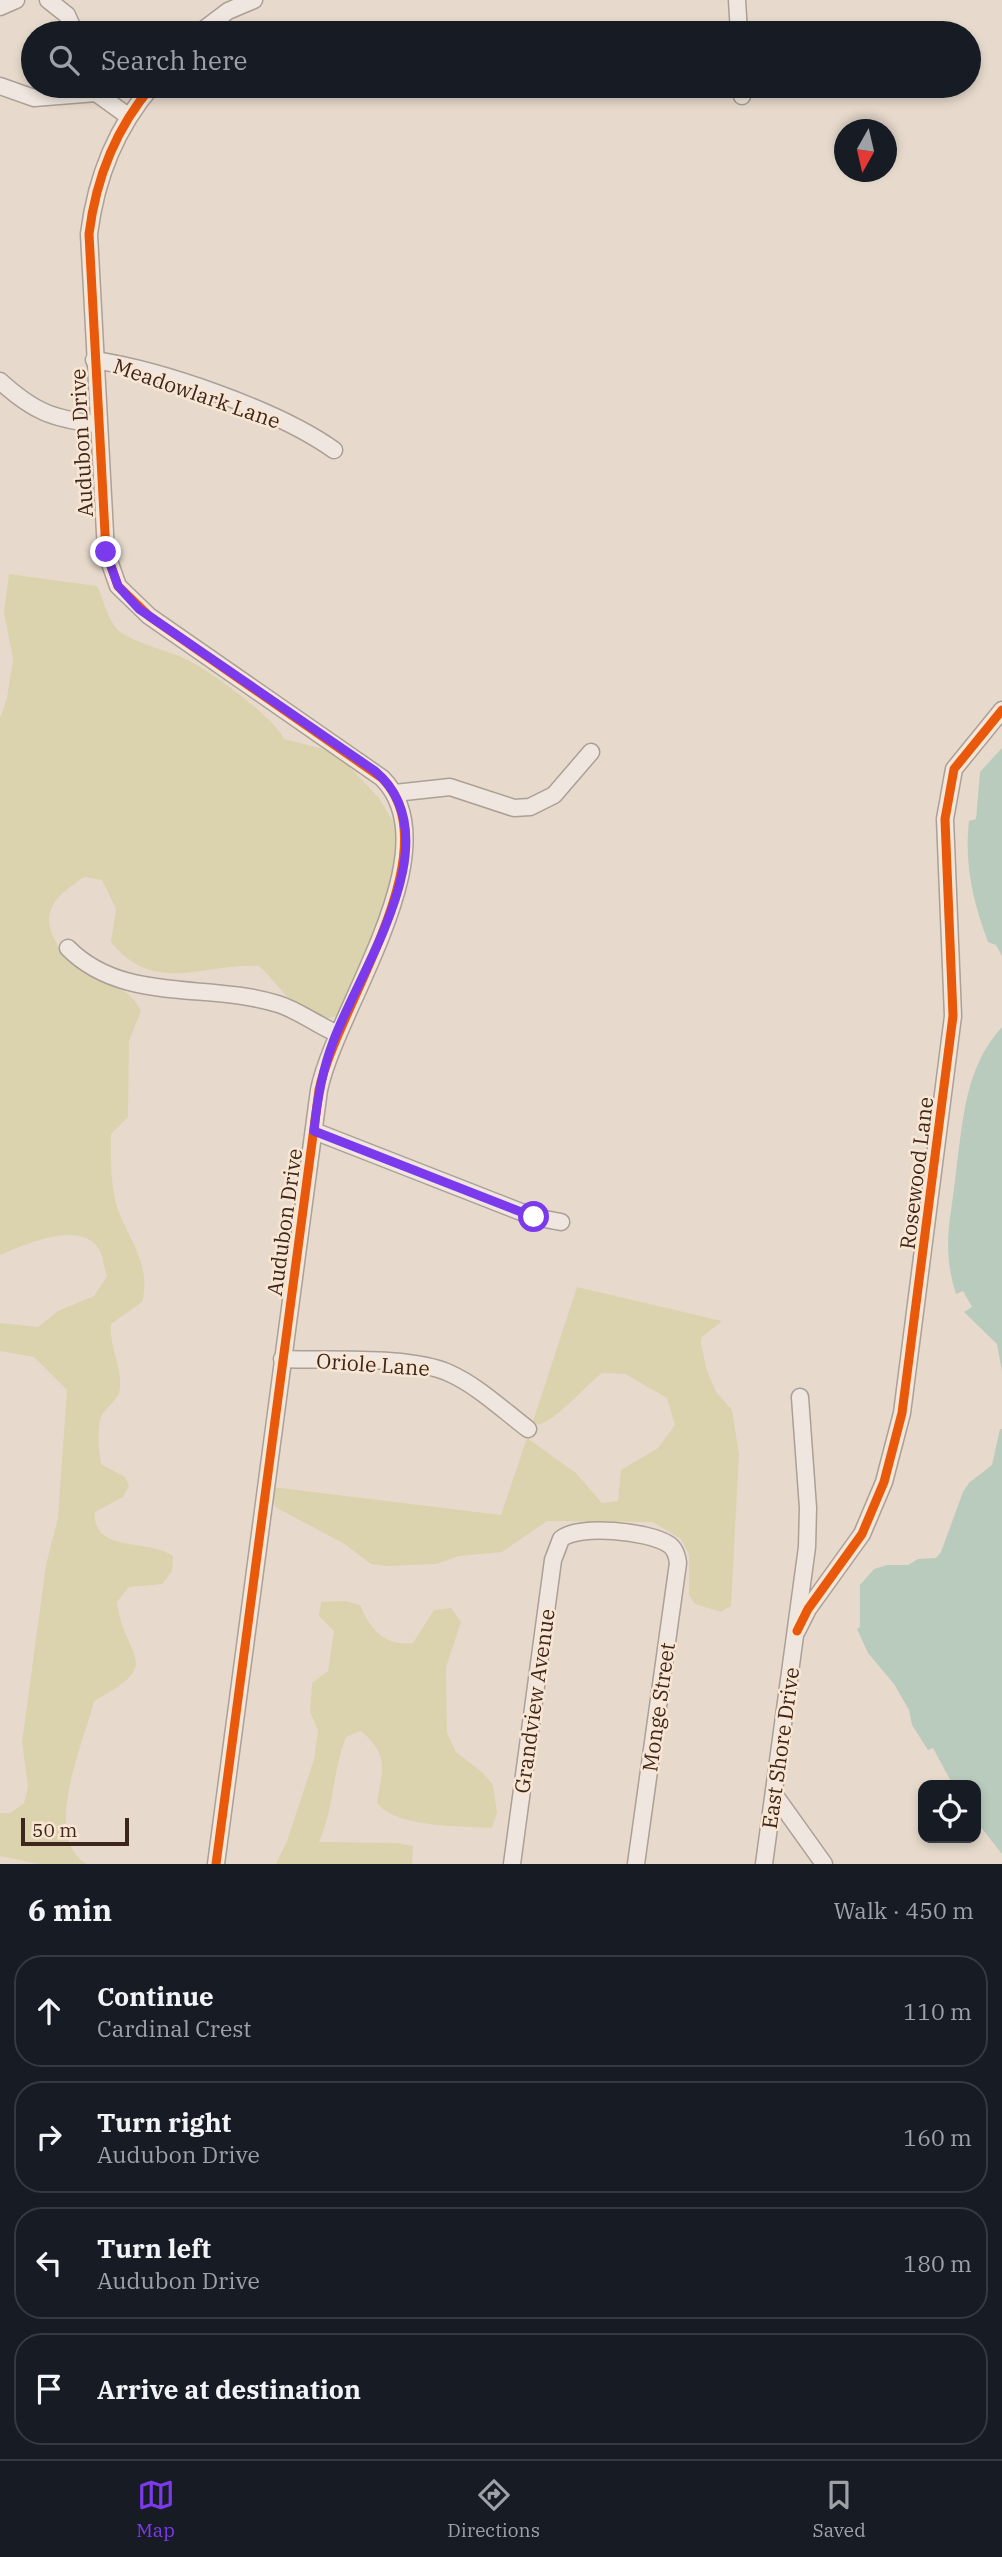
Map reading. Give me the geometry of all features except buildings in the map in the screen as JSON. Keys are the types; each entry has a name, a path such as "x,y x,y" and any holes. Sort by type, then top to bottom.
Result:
{"street":[{"path":"0,7 16,0"},
{"path":"48,0 67,15 70,21"},
{"path":"215,21 228,11 254,0"},
{"path":"737,0 738,21"},
{"path":"0,86 21,93"},
{"path":"104,98 128,116"},
{"name":"Audubon Drive","path":"142,98 128,116 108,154 92,207 89,261 93,360 106,552 110,570 139,609 176,637 375,771 395,793 403,811 407,833 397,892 336,1033 321,1079 216,1864"},
{"name":"Meadowlark Lane","path":"93,360 138,369 245,404 305,431 334,450"},
{"path":"0,381 32,408 47,415 65,421 97,424"},
{"name":"Rosewood Lane","path":"797,1631 808,1609 862,1534 884,1482 902,1413 953,1016 945,819 954,769 1002,710"},
{"path":"395,793 450,787 514,808 530,807 554,795 591,752"},
{"path":"68,948 79,959 119,980 280,1004 336,1033"},
{"path":"314,1131 534,1217 561,1222"},
{"name":"Oriole Lane","path":"282,1359 382,1362 439,1369 472,1386 528,1429"},
{"name":"East Shore Drive","path":"764,1864 807,1548 808,1508 800,1397"},
{"name":"Monge Street","path":"561,1539 580,1530 596,1530 653,1538 674,1550 678,1569 636,1864"},
{"name":"Grandview Avenue","path":"512,1864 553,1560 561,1539"},
{"path":"774,1794 824,1864"}],"shaded area":[{"path":"9,574 97,586 118,630 140,642 184,658 208,672 268,719 284,739 320,748 341,758 379,798 400,833 399,858 382,909 340,1014 328,1018 305,1012 259,966 162,973 145,968 127,958 111,942 116,909 102,880 84,877 62,894 49,916 53,936 62,951 85,970 123,991 141,1011 129,1041 128,1117 111,1134 111,1154 117,1206 139,1257 144,1290 142,1302 111,1324 120,1388 102,1415 99,1433 101,1464 125,1477 129,1486 123,1497 95,1512 96,1525 102,1534 112,1540 150,1547 173,1556 172,1571 162,1584 129,1587 117,1602 121,1621 136,1658 135,1668 116,1688 94,1701 75,1763 66,1811 67,1832 73,1851 87,1864 39,1864 0,1856 0,1813 10,1813 24,1803 28,1787 22,1742 46,1565 58,1518 67,1390 34,1357 0,1351 0,1323 38,1327 58,1311 94,1296 107,1276 99,1249 90,1240 79,1236 51,1237 0,1255 0,718 7,698 13,659 4,612"},
{"path":"1002,748 1002,956 996,945 988,942 974,897 968,837 969,821 976,819 980,772"},
{"path":"1002,1027 1002,1372 997,1344 964,1312 972,1307 963,1291 956,1294 948,1247 968,1095 980,1059"},
{"path":"577,1287 722,1321 702,1337 701,1343 707,1371 717,1393 732,1410 739,1454 731,1606 721,1612 695,1604 689,1595 689,1555 681,1539 653,1522 547,1521 502,1552 459,1556 436,1564 387,1566 371,1564 343,1543 275,1507 272,1487 501,1515 527,1438 576,1473 602,1503 618,1501 621,1470 658,1448 675,1425 667,1398 625,1374 602,1373 553,1417 538,1425 533,1421"},
{"path":"1002,1429 1002,1854 981,1827 981,1780 950,1780 933,1748 928,1750 912,1725 909,1710 894,1684 868,1653 857,1629 860,1627 860,1585 874,1569 887,1565 908,1565 918,1559 936,1558 941,1552 963,1492 969,1483 992,1465"},
{"path":"345,1601 360,1605 379,1634 394,1642 403,1643 413,1643 434,1610 451,1608 461,1622 446,1667 447,1733 456,1752 483,1773 493,1785 497,1813 492,1828 430,1824 386,1811 377,1803 382,1772 380,1756 361,1731 346,1737 319,1842 397,1843 413,1846 412,1864 276,1864 287,1841 314,1759 318,1730 310,1712 312,1683 328,1671 334,1631 319,1616 321,1602"}],"cycle path":[{"path":"142,98 109,155 97,193 89,234 106,552 118,586 149,616 382,778 400,808 404,845 398,886 383,930 330,1056 319,1090 216,1864"},
{"path":"797,1631 808,1609 862,1534 884,1482 902,1413 953,1016 945,819 954,769 1002,710"}],"route":[{"path":"106,552 110,570 118,586 139,609 176,637 375,771 389,785 400,802 407,844 397,892 333,1041 321,1079 314,1131 534,1217"}]}
